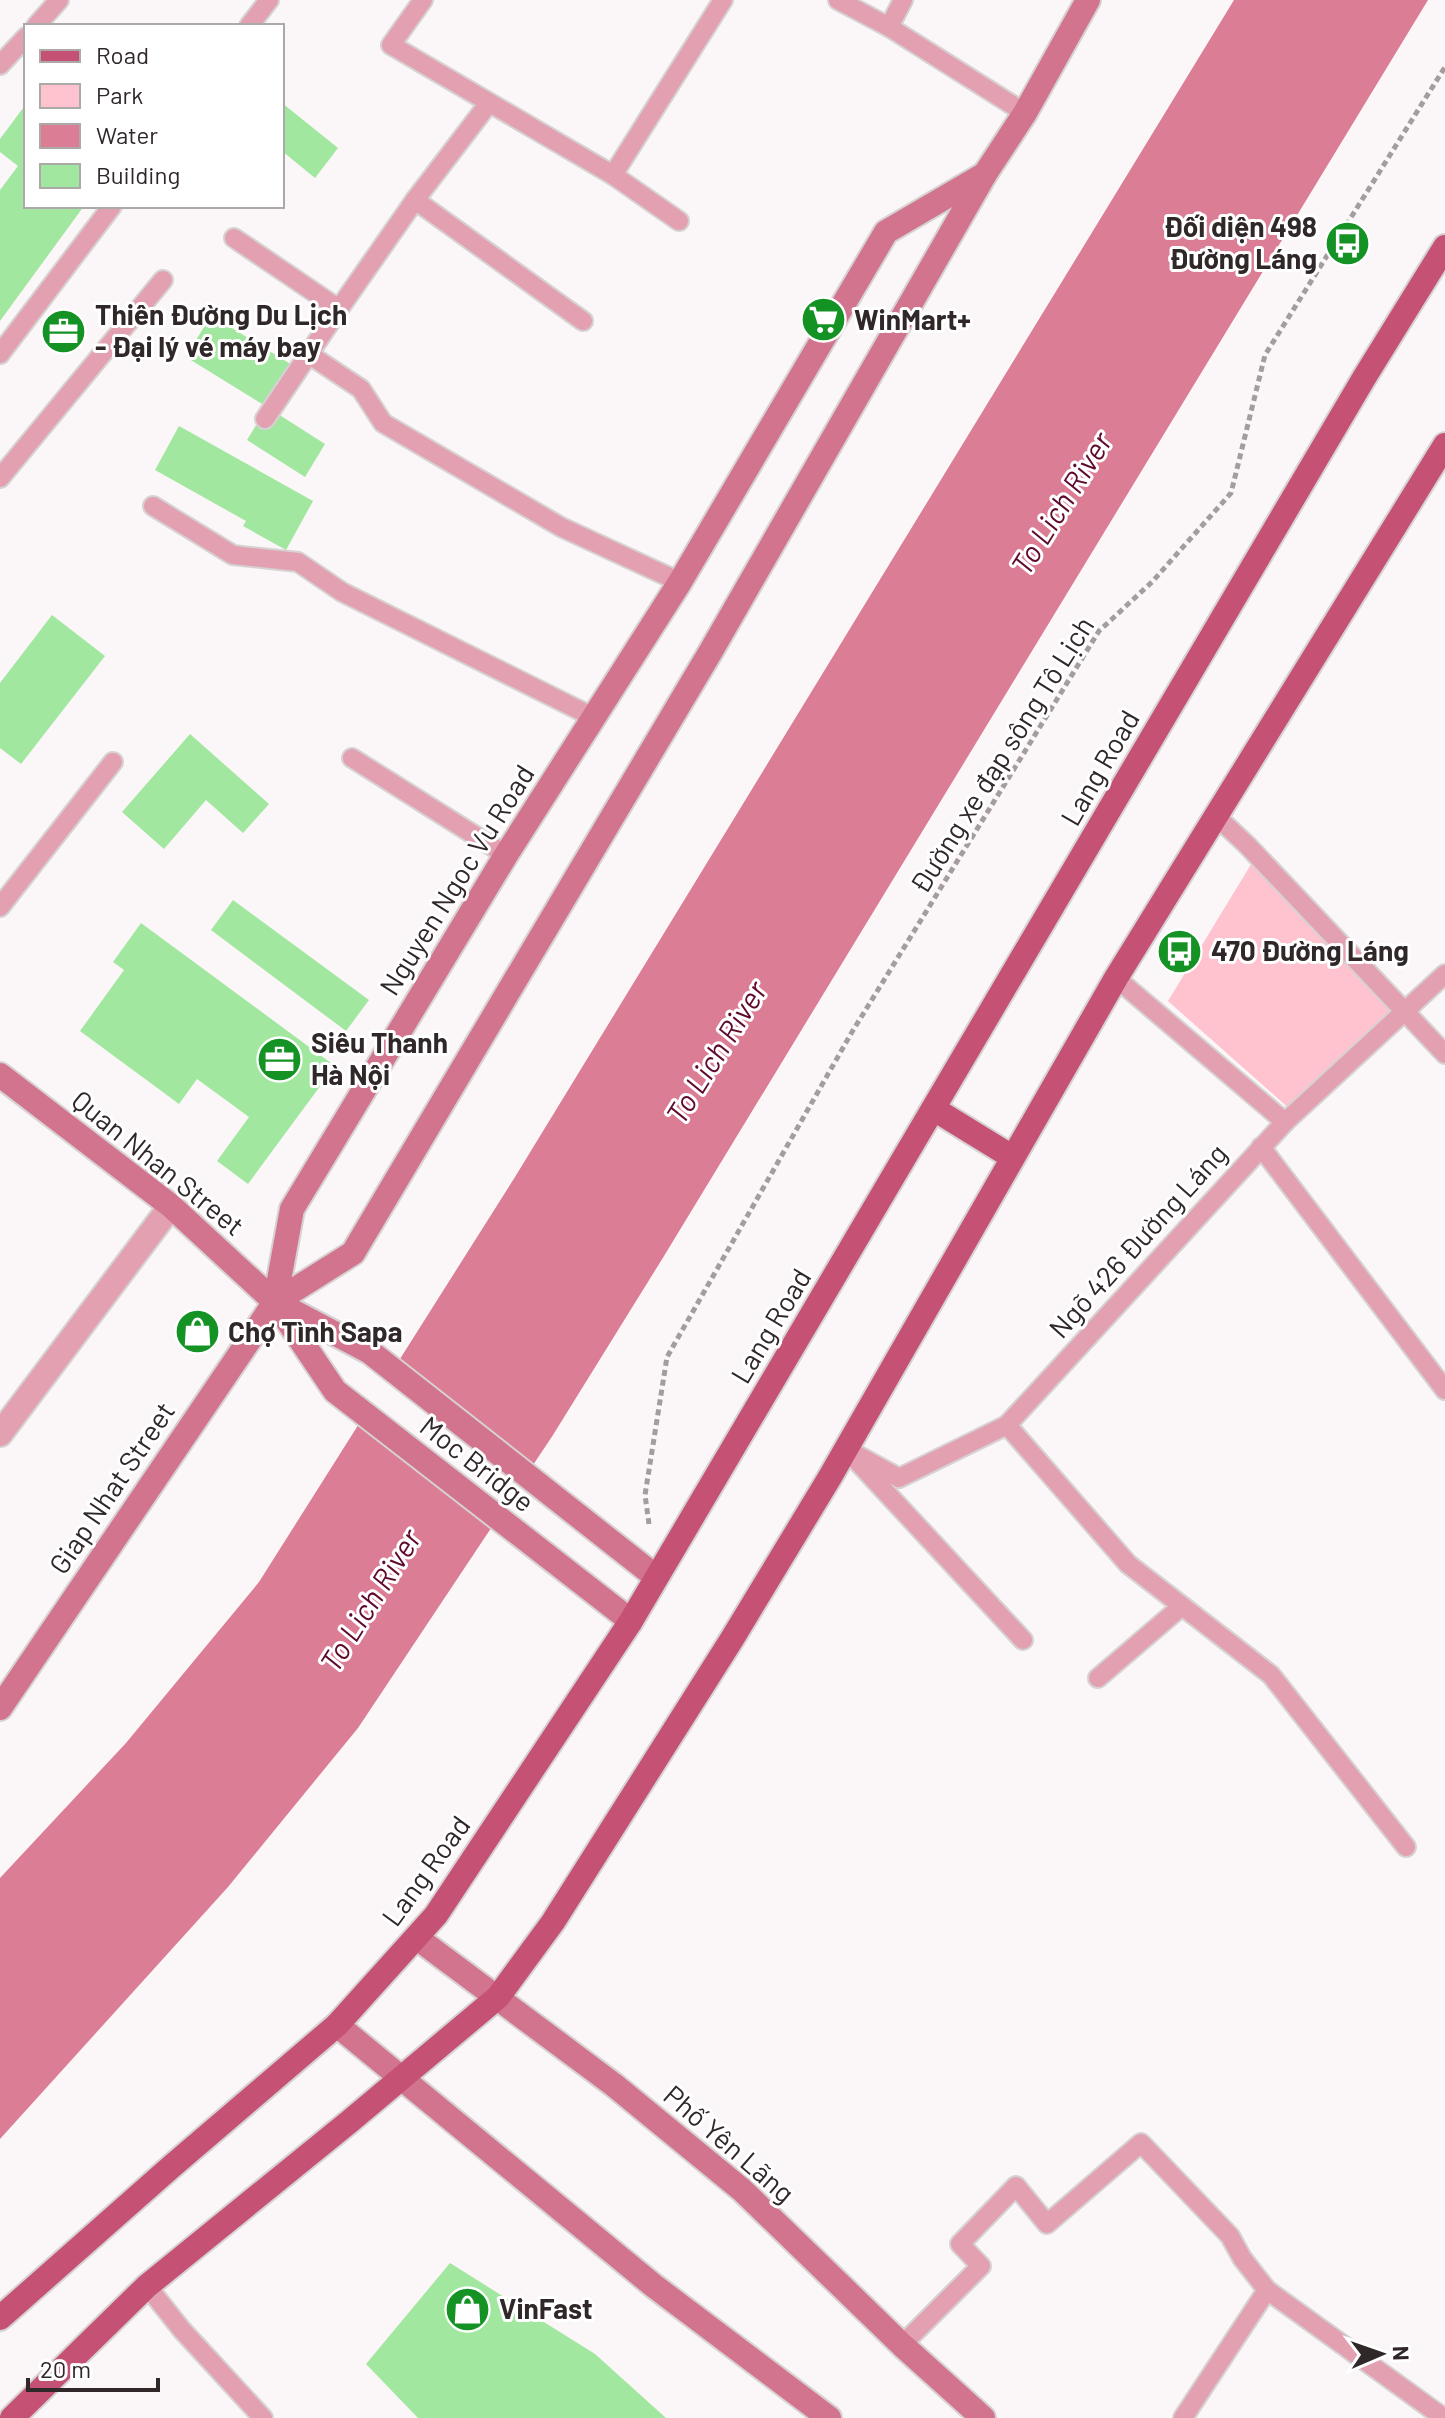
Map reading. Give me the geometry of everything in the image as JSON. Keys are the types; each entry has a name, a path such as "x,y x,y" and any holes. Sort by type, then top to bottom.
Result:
{"main road":[{"name":"Nguyen Ngoc Vu Road","path":"275,1302 353,1253 703,664 1088,0"},
{"name":"Nguyen Ngoc Vu Road","path":"275,1302 292,1209 506,855 680,582 886,232 985,174"},
{"name":"Lang Road","path":"0,2318 337,2025 436,1915 631,1621 1356,392 1445,247"},
{"path":"12,2418 147,2286 498,1997 553,1922 732,1639 846,1449 1116,978 1445,445"},
{"name":"Quan Nhan Street","path":"0,1075 171,1206 275,1302 335,1391"},
{"path":"934,1109 1012,1157"},
{"name":"Quan Nhan Street","path":"275,1302 370,1352"},
{"name":"Giap Nhat Street","path":"0,1708 275,1302"},
{"name":"Moc Bridge","path":"370,1352 656,1577"},
{"name":"Moc Bridge","path":"335,1391 631,1621"},
{"name":"Phố Yên Lãng","path":"417,1938 614,2085 742,2190 902,2345 983,2418"},
{"path":"337,2025 654,2286 829,2418"}],"street":[{"path":"0,1434 171,1206"}],"lane":[{"path":"38,24 59,0"},
{"path":"251,24 269,0"},
{"path":"423,0 391,45 613,175 679,221"},
{"path":"613,175 723,0"},
{"path":"838,0 889,27 1025,113"},
{"path":"889,27 903,0"},
{"path":"0,64 24,39"},
{"path":"265,419 415,200 489,103"},
{"path":"415,200 583,321"},
{"path":"0,354 110,208"},
{"path":"234,238 339,309"},
{"path":"0,478 163,280"},
{"path":"310,355 361,389 383,423 561,527 680,582"},
{"path":"153,506 233,555 298,562 342,592 593,717"},
{"path":"352,758 506,855"},
{"path":"0,907 113,762"},
{"path":"1217,817 1445,1054"},
{"name":"Ngõ 426 Đường Láng","path":"846,1449 899,1478 1007,1425 1285,1122 1445,974"},
{"path":"1116,978 1285,1122"},
{"path":"1261,1147 1445,1390"},
{"path":"1007,1425 1128,1564 1271,1675 1406,1847"},
{"path":"846,1449 1023,1640"},
{"path":"1098,1678 1182,1606"},
{"path":"902,2345 981,2266 960,2244 1016,2186 1047,2224 1141,2143 1230,2236 1242,2258 1267,2290 1444,2418"},
{"path":"147,2286 182,2330 263,2418"},
{"path":"1183,2418 1267,2290"}],"path":[{"name":"Đường xe đạp sông Tô Lịch","path":"645,1495 667,1357 852,1032 1099,631 1152,582 1231,493 1265,355 1445,67"}],"green space":[{"path":"1253,861 1415,1013 1302,1120 1168,1001"}],"water":[{"name":"To Lich River","path":"1234,0 1428,0 664,1256 553,1435 358,1728 228,1887 0,2139 0,1878 126,1743 259,1582 515,1177"}],"pier":[{"path":"390,1368 529,1478 501,1521 362,1412"}],"building":[{"path":"284,105 338,148 315,178 284,153"},
{"path":"24,107 24,208 83,208 0,321 0,190 18,166 0,152 0,139"},
{"path":"211,315 292,365 267,407 186,357"},
{"path":"267,407 325,444 305,477 247,440"},
{"path":"179,426 313,501 286,550 243,526 246,521 155,470"},
{"path":"52,615 105,656 21,764 0,748 0,683"},
{"path":"190,734 269,804 243,833 206,800 164,849 122,812"},
{"path":"233,900 369,1000 346,1031 211,930"},
{"path":"141,923 335,1066 248,1184 217,1161 249,1117 197,1079 179,1104 80,1031 124,970 113,962"},
{"name":"VinFast","path":"450,2263 595,2354 666,2418 418,2418 366,2364"}],"place":[{"name":"Đối diện 498 Đường Láng","path":"1348,243"},
{"name":"WinMart+","path":"823,320"},
{"name":"Thiên Đường Du Lịch - Đại lý vé máy bay","path":"64,331"},
{"name":"470 Đường Láng","path":"1180,951"},
{"name":"Siêu Thanh Hà Nội","path":"280,1059"},
{"name":"Chợ Tình Sapa","path":"197,1332"},
{"name":"VinFast","path":"468,2309"}]}
